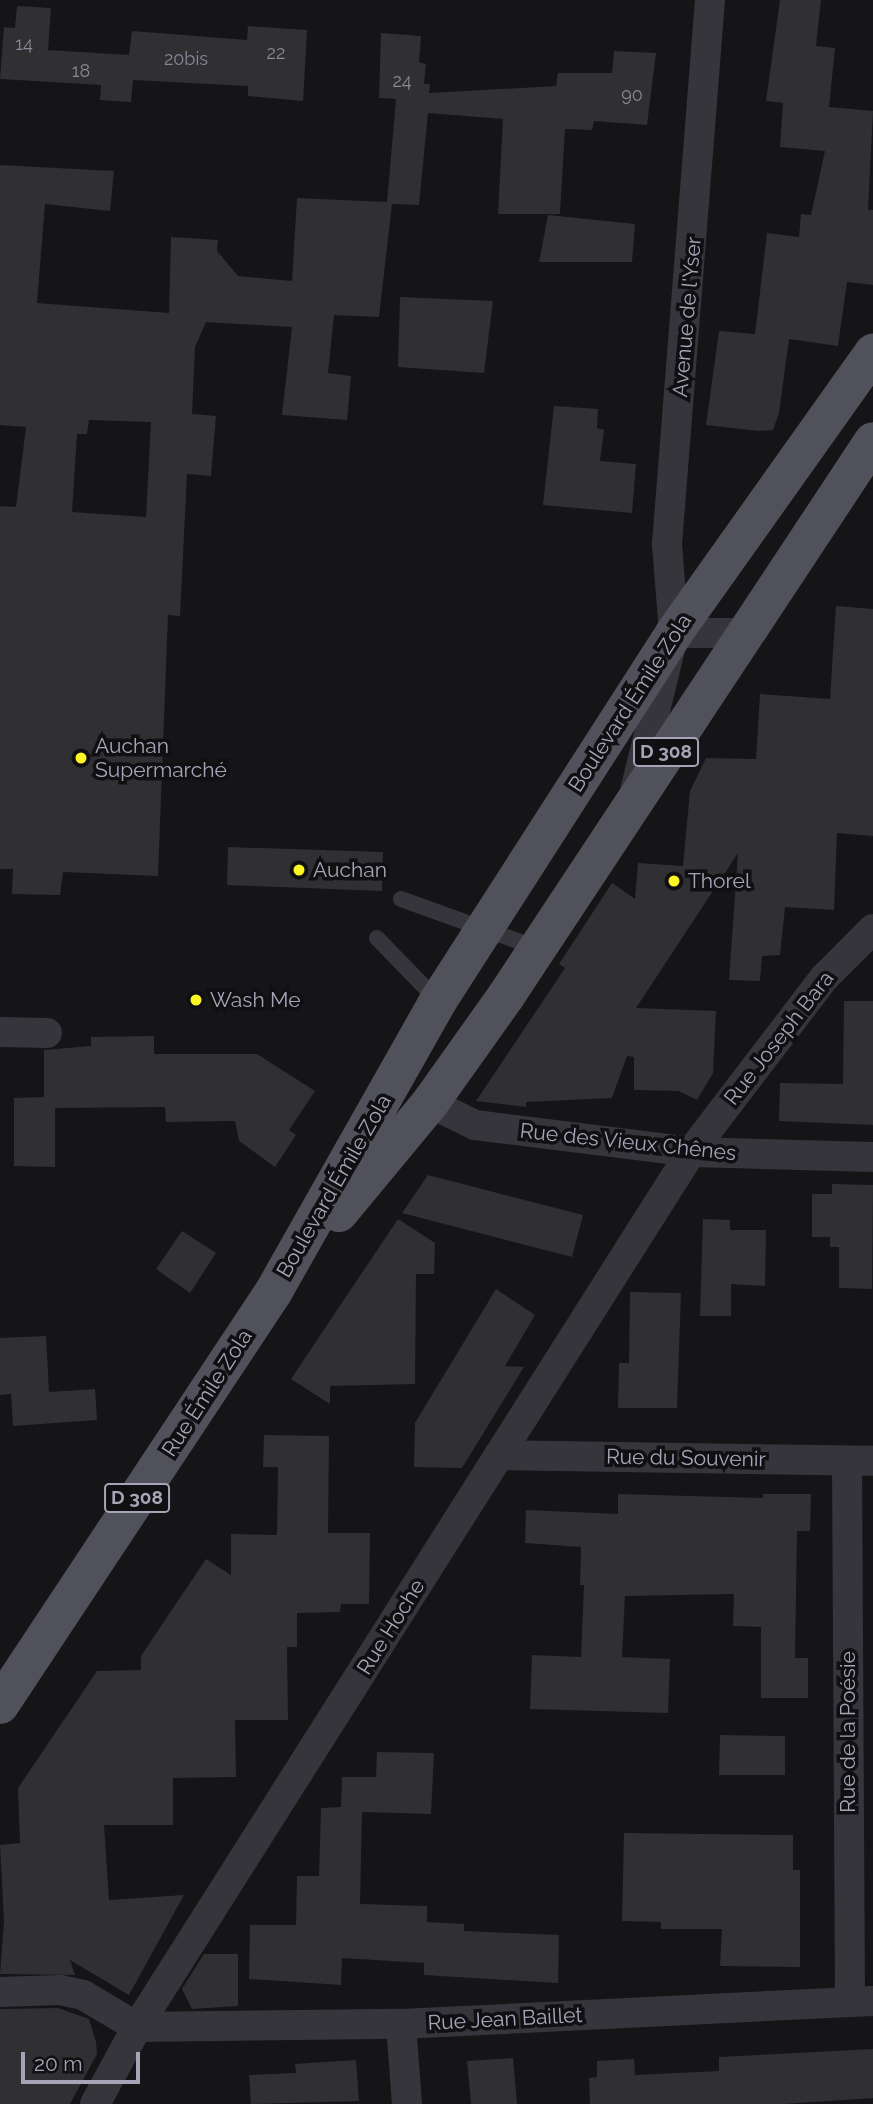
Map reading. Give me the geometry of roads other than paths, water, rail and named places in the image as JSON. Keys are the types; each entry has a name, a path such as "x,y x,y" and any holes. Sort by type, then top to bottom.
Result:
{"main road":[{"name":"Boulevard Émile Zola","path":"274,1291 438,1001 674,633 873,353"},
{"name":"Boulevard Émile Zola","path":"274,1291 430,1103 537,948 873,441"},
{"name":"Rue Émile Zola","path":"0,1705 274,1291"}],"street":[{"name":"Avenue de l'Yser","path":"632,802 674,633 667,544 710,0"},
{"path":"674,633 746,633"},
{"name":"Rue Joseph Bara","path":"691,1152 825,976 873,929"},
{"path":"0,1032 47,1033"},
{"name":"Rue des Vieux Chênes","path":"430,1103 475,1125 691,1152 873,1157"},
{"name":"Rue Hoche","path":"95,2104 137,2027 691,1152"},
{"name":"Rue du Souvenir","path":"499,1455 860,1461"},
{"name":"Rue de la Poésie","path":"860,1461 861,2002"},
{"path":"0,1992 60,1990 83,1996 137,2027"},
{"name":"Rue Jean Baillet","path":"137,2027 401,2024 861,2002"},
{"path":"401,2024 407,2104"}],"lane":[{"path":"401,899 483,932 537,948"},
{"path":"377,938 438,1001"}],"place":[{"name":"Auchan Supermarché","path":"81,758"},
{"name":"Auchan","path":"299,870"},
{"name":"Thorel","path":"674,881"},
{"name":"Wash Me","path":"196,1000"}]}
